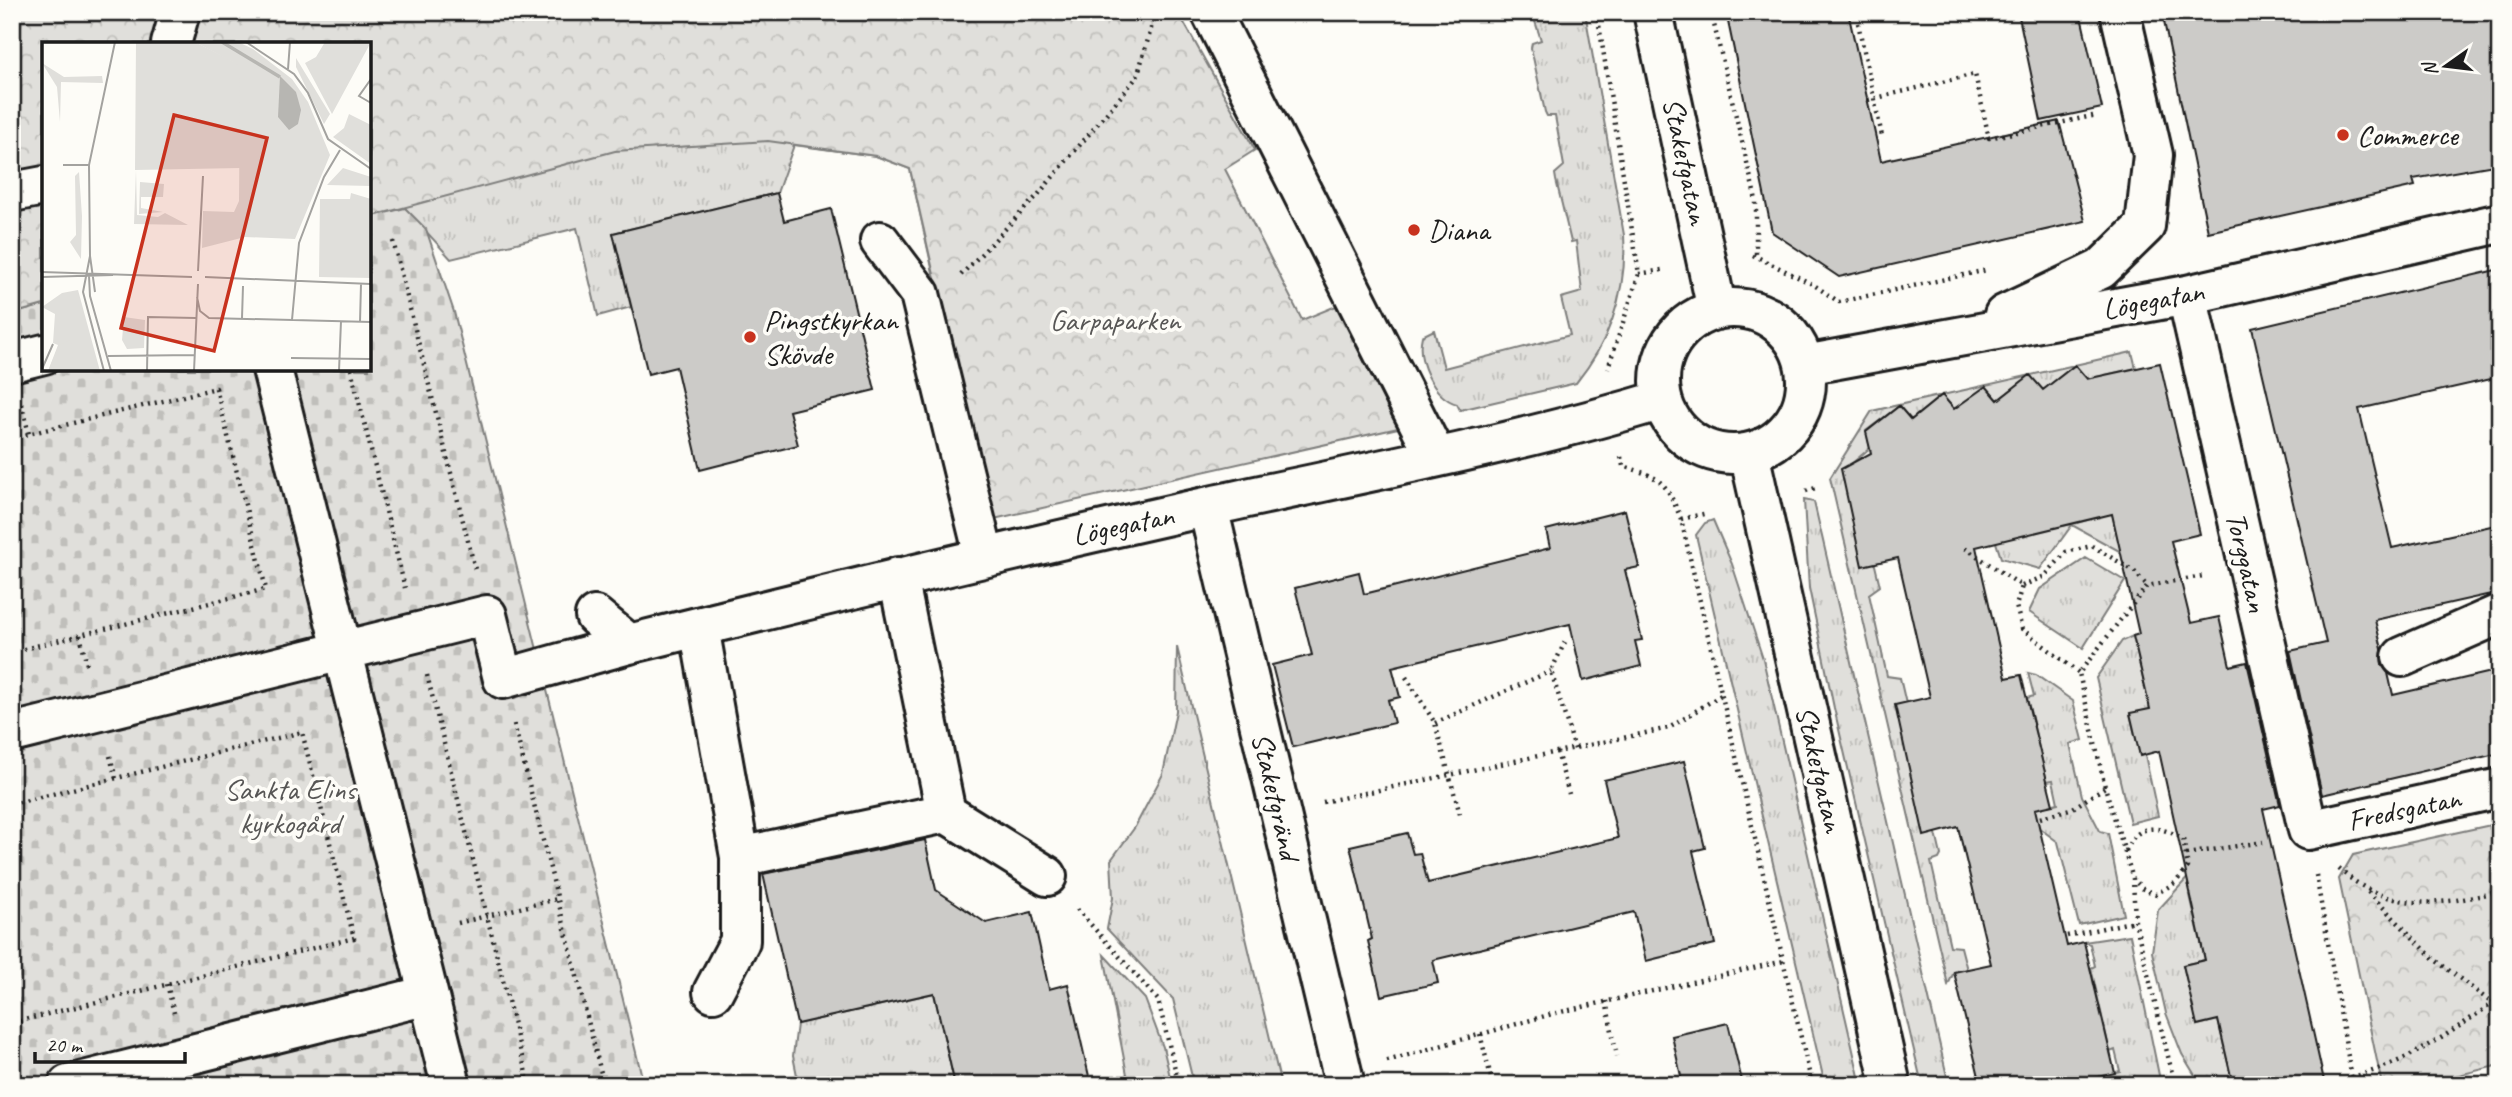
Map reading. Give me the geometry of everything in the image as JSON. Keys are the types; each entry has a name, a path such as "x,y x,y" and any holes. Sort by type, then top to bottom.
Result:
{"street":[{"path":"172,42 180,12"},
{"path":"1211,12 1436,457"},
{"name":"Staketgatan","path":"1653,12 1717,310"},
{"path":"1957,337 2101,269 2145,226 2153,155 2120,12"},
{"path":"12,192 42,186"},
{"name":"Lögegatan","path":"1805,365 2187,295 2500,223"},
{"path":"880,241 920,294 984,556"},
{"name":"Torggatan","path":"2187,295 2308,830"},
{"path":"1736,308 1772,320 1787,332 1805,365 1806,388 1800,411 1788,430 1770,445 1749,453 1727,455 1704,449 1679,429 1662,400 1660,381 1670,343 1699,317 1717,310 1736,308"},
{"path":"12,362 42,354"},
{"path":"272,371 451,1085"},
{"name":"Lögegatan","path":"503,679 629,644 984,556 1436,457 1610,416 1662,400"},
{"name":"Staketgatan","path":"1749,453 1891,1085"},
{"name":"Staketgränd","path":"1208,507 1343,1079"},
{"path":"898,577 946,813"},
{"path":"2402,657 2500,614"},
{"path":"12,733 486,615 503,679"},
{"path":"595,616 629,644"},
{"path":"699,627 740,857 740,941 713,992"},
{"name":"Fredsgatan","path":"2308,830 2500,788"},
{"path":"740,857 946,813 1047,876"},
{"path":"68,1085 428,995"}],"path":[{"path":"920,294 940,296 1037,196 1137,77 1151,29 1152,12"},
{"path":"1597,12 1639,274 1606,374"},
{"path":"1711,12 1756,200 1756,254 1839,302 1994,268"},
{"path":"1858,23 1882,136"},
{"path":"1868,100 1975,74 1989,138 2099,115"},
{"path":"393,241 486,615"},
{"path":"1639,274 1650,272"},
{"path":"351,371 529,1085"},
{"path":"12,438 216,387 267,589 12,652"},
{"path":"2490,441 2500,439"},
{"path":"1623,466 1657,477 1671,494 1681,519 1812,1085"},
{"path":"1806,491 1819,487"},
{"path":"1681,519 1708,513"},
{"path":"2147,586 2134,571 2092,546 2066,552 2045,576 2022,586 2016,606 2022,629 2079,673 2105,787 2133,879 2135,921 2175,1085"},
{"path":"1965,548 2022,586"},
{"path":"2079,673 2147,586 2248,566"},
{"path":"1435,723 1551,671 1565,642"},
{"path":"1551,671 1575,748"},
{"path":"1406,677 1435,723 1452,775 1461,818"},
{"path":"503,679 604,1085"},
{"path":"1279,812 1669,728 1721,695"},
{"path":"12,804 302,732 354,937 12,1023"},
{"path":"1557,752 1569,794"},
{"path":"2040,818 2073,808 2105,787"},
{"path":"2126,851 2131,838 2143,829 2166,828 2183,839 2188,867 2175,883 2156,894 2133,879"},
{"path":"2308,830 2338,868 2365,888 2388,900 2427,903 2465,900 2500,891"},
{"path":"2308,830 2353,1085"},
{"path":"2186,854 2269,841"},
{"path":"1047,876 1158,1000 1179,1085"},
{"path":"2365,888 2426,951 2492,1003"},
{"path":"413,935 557,899"},
{"path":"2067,936 2135,921"},
{"path":"1343,1079 1480,1034 1784,961"},
{"path":"2351,1077 2395,1064 2440,1039 2500,998"},
{"path":"1606,1002 1617,1056"},
{"path":"1480,1034 1493,1085"}],"green space":[{"name":"Garpaparken","path":"12,12 1178,12 1255,150 1225,169 1302,320 1336,306 1398,428 994,519 989,517 910,169 876,156 768,141 615,151 371,216 371,42 42,42 42,306 12,314"},
{"path":"1138,12 936,286 910,169 876,156 794,145 777,193 613,233 631,307 598,316 577,228 451,259 405,208 371,216 371,44"},
{"path":"1532,12 1585,12 1624,235 1623,275 1607,332 1576,383 1460,410 1457,404 1441,394 1428,376 1422,356 1422,336 1434,330 1444,368 1570,335 1561,298 1582,292 1576,241 1571,242 1555,174 1564,166 1555,116 1547,116 1545,112 1531,48 1532,43 1541,40"},
{"name":"Sankta Elins kyrkogård","path":"405,208 426,229 454,312 644,1085 12,1085 12,314 42,306 42,371 371,371 371,216"},
{"path":"2132,352 2136,368 2087,379 2075,365 2043,390 2030,375"},
{"path":"2030,375 1998,400 1986,386 1954,409 1942,395"},
{"path":"1942,395 1911,420 1899,406 1866,431 1870,448 1851,464 1880,586 1869,594 1887,676 1900,678 1941,855 1939,859 1931,862 1950,946 1961,947 1967,970 1954,972 1948,985 1830,478 1872,411"},
{"path":"1804,500 1814,502 1949,1085 1922,1085 1834,708 1809,588"},
{"path":"2111,509 2121,552 2072,525 2040,569 2001,558 1994,536 2074,524 2102,515"},
{"path":"1713,520 1732,564 1763,659 1861,1085 1825,1085 1696,535 1705,523"},
{"path":"2086,558 2125,581 2083,648 2029,612 2040,589"},
{"path":"2133,636 2150,709 2130,714 2140,755 2145,755 2158,816 2130,823 2096,678 2122,641"},
{"path":"1177,647 1281,1085 1194,1085 1173,999 1107,929 1113,898 1111,860 1135,827 1163,774 1176,711"},
{"path":"2028,673 2036,675 2073,701 2083,740 2070,744 2082,796 2100,831 2108,833 2124,915 2079,925 2058,842 2019,813 2058,803 2053,780 2047,781 2027,698 2034,696"},
{"path":"2500,823 2500,1065 2418,1085 2382,1085 2339,879 2353,855"},
{"path":"2202,862 2278,875 2190,895 2205,960 2183,965 2198,1025 2218,1020 2233,1085 2201,1085 2182,1054 2166,1013 2152,952 2158,910"},
{"path":"2130,935 2161,1085 2063,1085 2120,1071 2115,1050 2110,1052 2091,968 2095,966 2090,944 2084,942"},
{"path":"1104,955 1145,999 1163,1047 1172,1085 1129,1085"},
{"path":"934,993 955,1085 799,1085 793,1056 797,1024"}],"building":[{"path":"1726,12 1848,12 1881,161 2059,121 2085,221 1839,277 1772,232"},
{"path":"2018,12 2080,12 2102,108 2041,121"},
{"name":"Commerce","path":"2162,12 2500,12 2500,164 2413,179 2415,186 2208,232"},
{"name":"Pingstkyrkan Skövde","path":"777,193 784,221 831,209 875,390 789,411 798,445 700,470 676,367 648,374 613,233"},
{"path":"2500,269 2500,377 2359,409 2392,548 2500,524 2500,592 2375,620 2382,649 2382,665 2388,673 2393,695 2500,670 2500,753 2322,795 2290,651 2326,643 2252,328"},
{"path":"2160,363 2200,534 2171,541 2191,623 2219,617 2230,666 2247,662 2280,805 2263,809 2325,1085 2233,1085 2218,1020 2197,1025 2183,965 2205,960 2159,751 2140,756 2130,713 2150,709 2133,636 2139,634 2112,514 1976,547 2006,678 2021,675 2053,805 2035,809 2067,946 2084,942 2115,1073 2063,1085 1981,1085 1954,972 1991,964 1958,827 1924,836 1895,705 1930,697 1898,558 1862,566 1841,469 1871,453 1866,432 1899,406 1911,420 1942,395 1954,409 1986,386 1998,400 2030,375 2043,390 2075,365 2087,379"},
{"path":"1625,510 1639,567 1625,570 1642,640 1635,641 1641,666 1583,681 1570,624 1392,667 1400,697 1388,700 1394,723 1293,747 1272,665 1312,655 1295,588 1359,572 1364,594 1550,548 1546,530"},
{"path":"1684,761 1705,848 1693,851 1715,944 1646,961 1634,912 1433,960 1438,983 1381,996 1368,941 1372,939 1350,846 1407,833 1413,854 1420,853 1428,883 1618,838 1604,780"},
{"path":"925,840 936,890 986,923 1032,912 1049,989 1068,984 1091,1085 955,1085 934,993 797,1024 763,874"},
{"path":"1728,1023 1743,1085 1683,1085 1672,1036"}],"place":[{"name":"Commerce","path":"2343,135"},
{"name":"Diana","path":"1414,230"},
{"name":"Pingstkyrkan Skövde","path":"750,337"}]}
